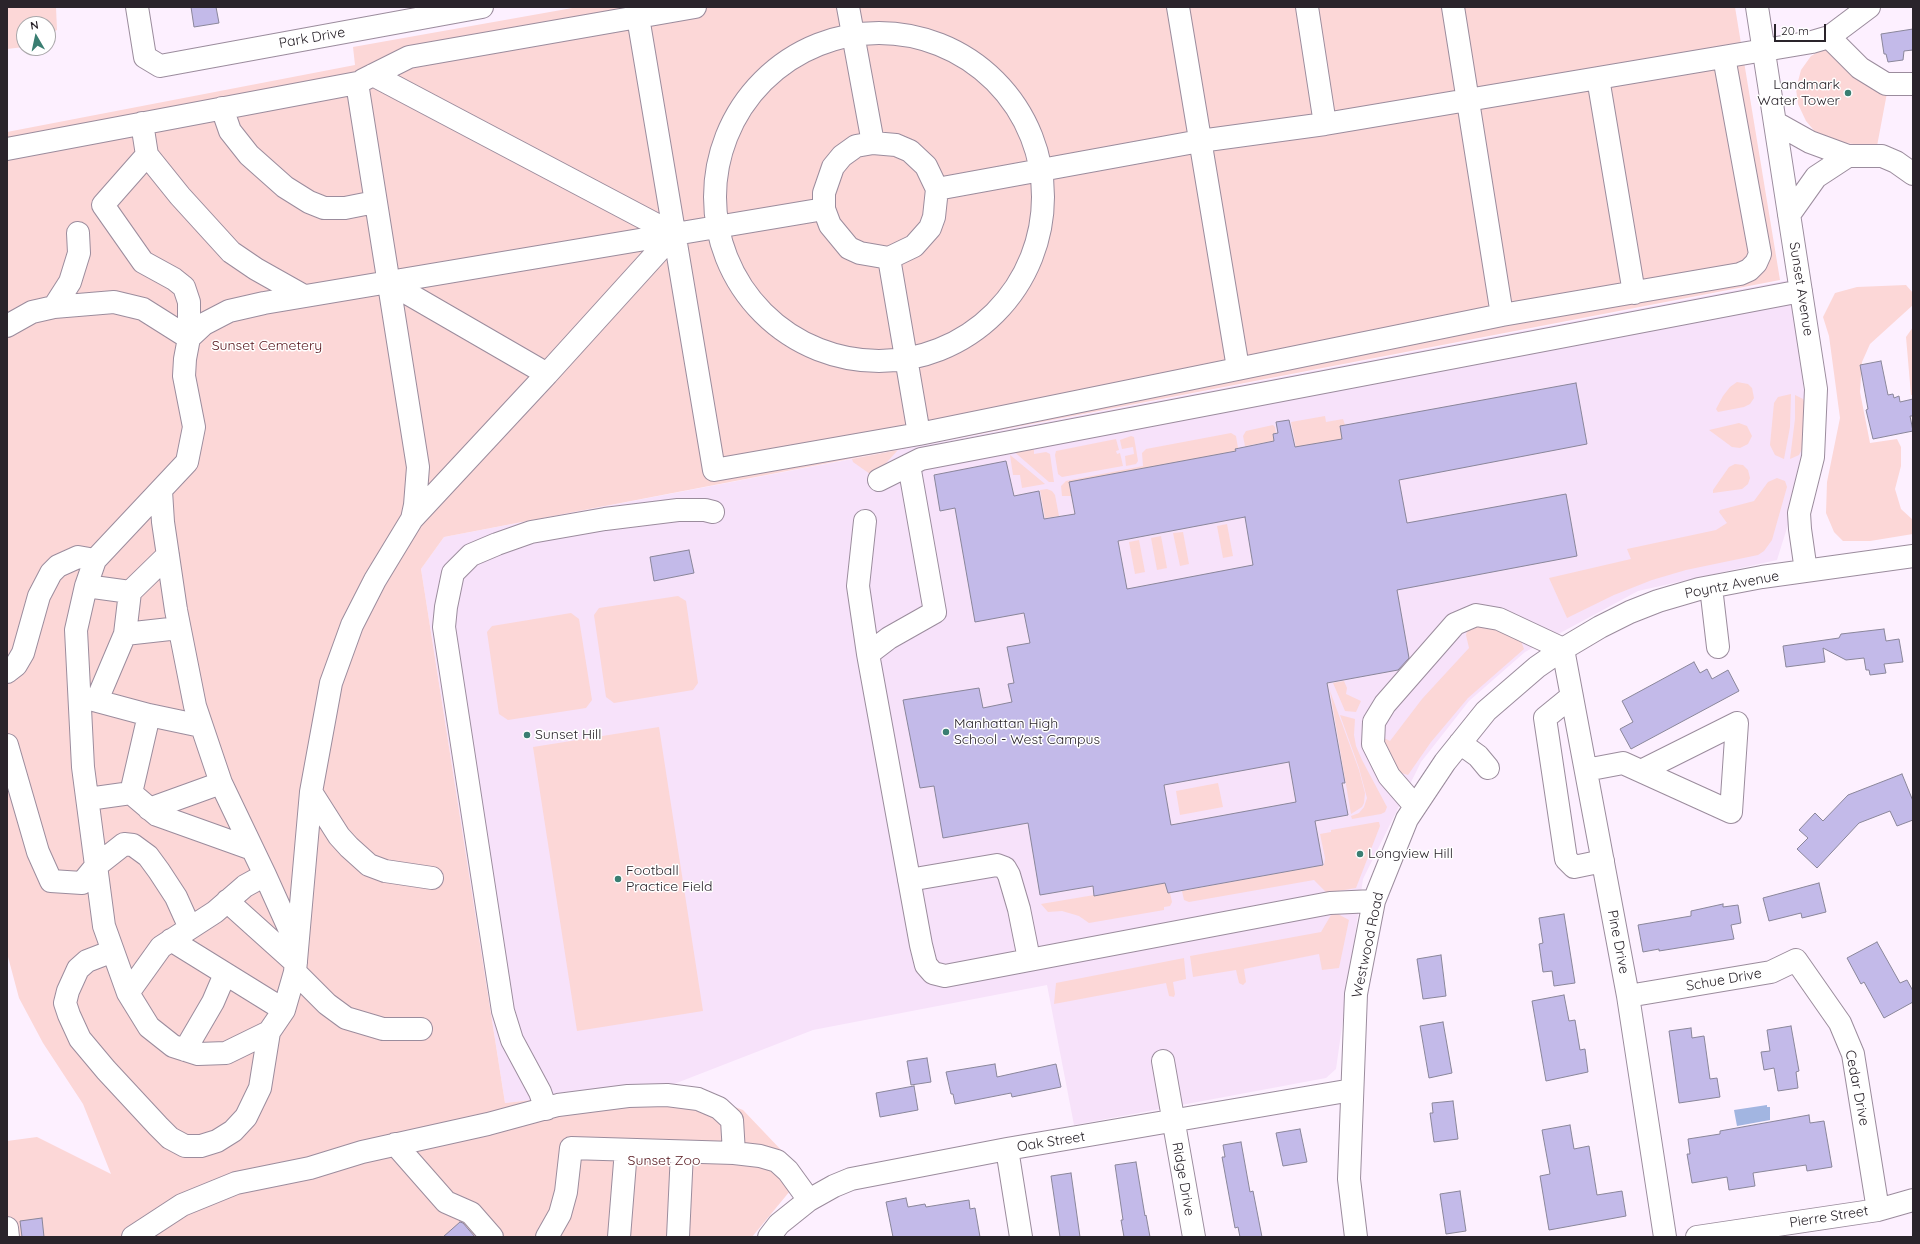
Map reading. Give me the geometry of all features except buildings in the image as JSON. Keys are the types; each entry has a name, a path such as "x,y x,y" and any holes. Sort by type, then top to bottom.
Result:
{"street":[{"name":"Park Drive","path":"137,7 145,56 160,66 391,15 482,7"},
{"path":"7,149 365,79 409,57 695,7"},
{"path":"848,7 872,143"},
{"path":"1178,7 1238,368"},
{"path":"1307,7 1325,124"},
{"path":"1453,7 1502,315"},
{"name":"Sunset Avenue","path":"1757,7 1816,389 1813,457 1800,512 1800,529 1806,571"},
{"path":"937,189 1041,169 1200,142 1325,124 1812,42 1829,37 1870,7"},
{"path":"638,17 714,470 919,434 1502,315 1740,274 1749,270 1756,263 1760,254 1724,57"},
{"path":"881,33 917,37 957,52 975,64 992,77 1019,110 1037,149 1041,169 1044,191 1043,213 1039,234 1030,261 1013,292 999,308 966,335 947,346 906,358 885,360 842,356 822,350 784,330 767,316 740,283 730,264 718,227 715,202 716,181 720,160 729,133 746,102 775,70 793,58 825,43 853,35 881,33"},
{"path":"1829,37 1860,68 1886,84 1913,84"},
{"path":"1598,78 1634,293"},
{"path":"365,79 375,202 418,467 416,499 412,519"},
{"path":"365,79 674,234"},
{"path":"222,108 230,131 249,155 285,187 309,202 324,208 345,208 375,202"},
{"path":"142,123 147,155 180,196 231,252 256,270 304,296"},
{"path":"1776,123 1810,142 1848,156 1882,156 1896,162 1913,174"},
{"path":"872,143 896,145 910,151 926,166 937,189 934,217 930,228 914,246 889,258 860,253 849,248 830,225 824,209 824,193 833,167 842,156 856,146 872,143"},
{"path":"147,155 103,205 143,262 174,279 184,287 189,302 189,338 185,359 184,376 194,427 187,462 161,491 121,530 95,560 86,586 76,630 88,698 83,767 104,926 128,993 149,1027 173,1046 198,1054 226,1053 268,1032 284,1010 296,961 311,792 331,683 352,625 375,580 412,519 547,374 674,234"},
{"path":"1789,215 1816,177 1848,156"},
{"path":"189,338 204,324 229,311 264,303 824,209"},
{"path":"54,307 70,282 79,253 78,233"},
{"path":"889,258 919,434"},
{"path":"388,282 547,374"},
{"path":"879,480 921,459 1801,292"},
{"path":"7,326 32,312 54,307 114,302 127,304 142,309 189,338"},
{"path":"868,654 889,638 935,612 906,466"},
{"path":"161,491 168,555 179,628 195,706 221,783 265,875 296,961"},
{"path":"546,1108 540,1092 512,1040 503,1011 444,627 446,607 453,573 471,555 531,532 678,510 705,510 713,512"},
{"path":"866,521 858,586 868,654 926,965 933,973 945,976 1330,903 1374,901"},
{"path":"88,698 125,634 130,592 168,555"},
{"name":"Poyntz Avenue","path":"1563,649 1600,626 1658,601 1711,587 1806,571 1913,556"},
{"path":"7,672 16,665 23,653 38,596 51,573 58,566 78,557 95,560"},
{"path":"86,586 130,592"},
{"path":"1711,587 1718,647"},
{"path":"1415,806 1389,776 1373,744 1374,722 1385,704 1455,624 1476,615 1499,619 1563,649"},
{"path":"125,634 179,628"},
{"name":"Pine Drive","path":"1563,649 1628,996 1665,1237"},
{"name":"Westwood Road","path":"1356,1237 1349,1179 1356,994 1374,901 1407,819 1460,743 1486,711 1537,666 1563,649"},
{"path":"1572,696 1545,718 1566,859 1574,867 1603,861"},
{"path":"88,698 149,715 201,726"},
{"path":"131,793 149,715"},
{"path":"1586,770 1623,763 1731,812 1736,723 1641,771"},
{"path":"1460,743 1478,756 1488,768"},
{"path":"7,745 38,852 51,881 82,883 96,866 124,844 133,845 148,856 159,871 176,897 190,928"},
{"path":"149,809 221,783"},
{"path":"311,792 339,836 369,865 385,871 432,878"},
{"path":"88,799 131,793 157,815 252,849"},
{"path":"909,880 997,864 1005,868 1009,875 1019,909 1029,960"},
{"path":"128,993 161,947 190,928 245,886 265,875"},
{"path":"227,901 296,961 327,1004 346,1018 383,1029 421,1029"},
{"path":"171,940 284,1010"},
{"path":"113,951 87,961 78,970 72,980 66,1003 69,1014 80,1039 106,1070 166,1134 185,1146 201,1146 217,1141 233,1131 246,1118 260,1088 268,1032"},
{"name":"Schue Drive","path":"1628,996 1771,972 1796,960 1807,978"},
{"path":"185,1050 213,1002 225,974"},
{"name":"Cedar Drive","path":"1807,978 1840,1023 1853,1054 1878,1210"},
{"name":"Ridge Drive","path":"1163,1061 1194,1237"},
{"name":"Oak Street","path":"769,1237 779,1224 809,1200 834,1186 851,1179 1007,1149 1352,1090"},
{"path":"133,1237 182,1205 236,1184 310,1168 362,1152 488,1124 546,1108 628,1096 667,1095 698,1099 719,1108 732,1120 734,1152"},
{"path":"395,1144 446,1202 471,1213 492,1237"},
{"path":"547,1237 562,1207 566,1192 571,1148 682,1152 734,1152 760,1156 777,1161 788,1171 809,1200"},
{"path":"1007,1149 1021,1237"},
{"path":"619,1237 626,1150"},
{"path":"678,1237 682,1152"},
{"name":"Pierre Street","path":"1697,1237 1878,1210 1913,1200"},
{"path":"7,1228 8,1237"}],"shaded area":[{"name":"Manhattan High School - West Campus","path":"1789,280 1802,370 1809,457 1777,560 1638,591 1525,652 1469,701 1421,762 1363,879 1336,1069 1326,1078 1074,1125 1047,985 813,1030 674,1084 505,1103 421,569 444,537"}],"green space":[{"path":"7,7 56,7 57,30 56,31 56,16 16,16 16,48 7,49"},
{"name":"Sunset Cemetery","path":"578,7 1735,7 1780,280 444,537 421,569 505,1103 674,1084 743,1110 804,1174 752,1237 7,1237 7,1141 37,1137 111,1174 83,1104 43,1043 19,998 7,953 7,132 355,65 353,47"},
{"path":"1827,47 1887,93 1877,146 1842,143 1817,134 1806,121 1798,104 1796,89 1801,70 1811,56"},
{"path":"1906,285 1913,293 1913,305 1870,344 1862,362 1860,392 1870,443 1897,439 1901,447 1901,466 1895,489 1901,509 1913,520 1913,534 1870,541 1843,541 1834,532 1826,513 1827,482 1840,418 1829,336 1823,317 1835,293 1857,287"},
{"path":"1913,327 1913,395 1911,395 1906,337"},
{"path":"1737,382 1748,384 1752,388 1754,398 1750,404 1744,407 1718,412 1716,409 1723,396 1730,387"},
{"path":"1791,394 1790,427 1784,459 1775,455 1770,445 1774,403 1778,397"},
{"path":"1795,395 1803,399 1806,406 1803,447 1799,455 1790,459 1795,419"},
{"path":"1325,416 1326,422 1343,419 1345,425 1340,426 1342,439 1296,447 1291,422"},
{"path":"1739,423 1747,426 1752,436 1748,444 1740,448 1732,447 1709,430"},
{"path":"1273,425 1276,433 1273,434 1274,441 1245,446 1243,436 1246,431"},
{"path":"1231,433 1236,436 1238,448 1235,449 1236,451 1070,482 1071,496 1062,496 1061,486 1066,481 1143,466 1142,453 1146,449"},
{"path":"1131,436 1134,437 1138,461 1136,464 1126,466 1125,456 1134,454 1133,447 1122,449 1120,440"},
{"path":"1116,439 1119,450 1116,451 1117,454 1120,453 1123,466 1062,477 1058,474 1055,455 1056,451"},
{"path":"1023,447 1034,450 1034,454 1046,452 1050,454 1054,482 1049,482 1011,449"},
{"path":"898,450 878,472 870,474 853,462 852,459"},
{"path":"1010,455 1045,484 1022,488 1020,475 1013,475"},
{"path":"1735,464 1743,465 1748,470 1750,478 1748,484 1742,489 1713,493 1713,490 1729,467"},
{"path":"1777,478 1785,481 1787,487 1772,540 1764,551 1758,555 1686,570 1652,580 1614,595 1567,618 1549,578 1631,559 1627,549 1716,530 1727,523 1719,512 1720,510 1754,501 1768,482"},
{"path":"1047,489 1052,491 1055,495 1059,516 1045,518 1040,490"},
{"path":"1227,524 1233,556 1223,558 1217,526"},
{"path":"1183,532 1189,564 1180,566 1173,533"},
{"path":"1161,536 1167,568 1157,570 1151,538"},
{"path":"1139,540 1145,572 1135,574 1129,542"},
{"path":"678,596 686,601 698,683 693,690 614,703 606,697 594,615 599,608"},
{"path":"571,613 579,619 592,700 586,708 508,720 499,714 487,632 492,626"},
{"path":"1477,626 1494,626 1521,641 1524,649 1468,698 1431,742 1408,775 1401,773 1396,768 1382,737 1390,741 1422,699 1469,648 1466,635 1467,631"},
{"path":"1344,681 1347,688 1346,694 1361,701 1356,712 1345,711 1333,683"},
{"path":"1330,691 1359,770 1365,793 1362,807 1351,814"},
{"path":"1340,715 1355,719 1354,735 1356,746 1387,807 1385,812 1381,814 1352,819 1351,816 1359,813 1364,807 1367,798 1359,768"},
{"name":"Football Practice Field","path":"659,727 703,1011 577,1031 533,747"},
{"path":"1218,783 1223,807 1180,815 1176,791"},
{"path":"1379,822 1380,826 1356,888 1327,893 1314,880 1189,902 1184,900 1182,891 1324,865 1325,858 1320,834 1331,832 1331,830"},
{"path":"1165,883 1168,893 1170,893 1172,902 1170,906 1164,907 1164,910 1089,923 1079,916 1062,911 1048,912 1041,904"},
{"path":"1338,914 1349,920 1339,968 1322,970 1319,954 1244,969 1246,982 1243,985 1239,983 1236,970 1193,977 1190,956 1321,932 1331,915"},
{"path":"1184,958 1186,979 1173,982 1174,997 1169,996 1166,983 1054,1004 1056,983"}],"water":[{"path":"1767,1105 1767,1107 1770,1107 1770,1120 1737,1126 1734,1110"}],"place":[{"name":"Landmark Water Tower","path":"1848,93"},
{"name":"Manhattan High School - West Campus","path":"946,732"},
{"name":"Sunset Hill","path":"527,735"},
{"name":"Longview Hill","path":"1360,854"},
{"name":"Football Practice Field","path":"618,879"}],"park label":[{"name":"Sunset Zoo","path":"664,1161"}]}
